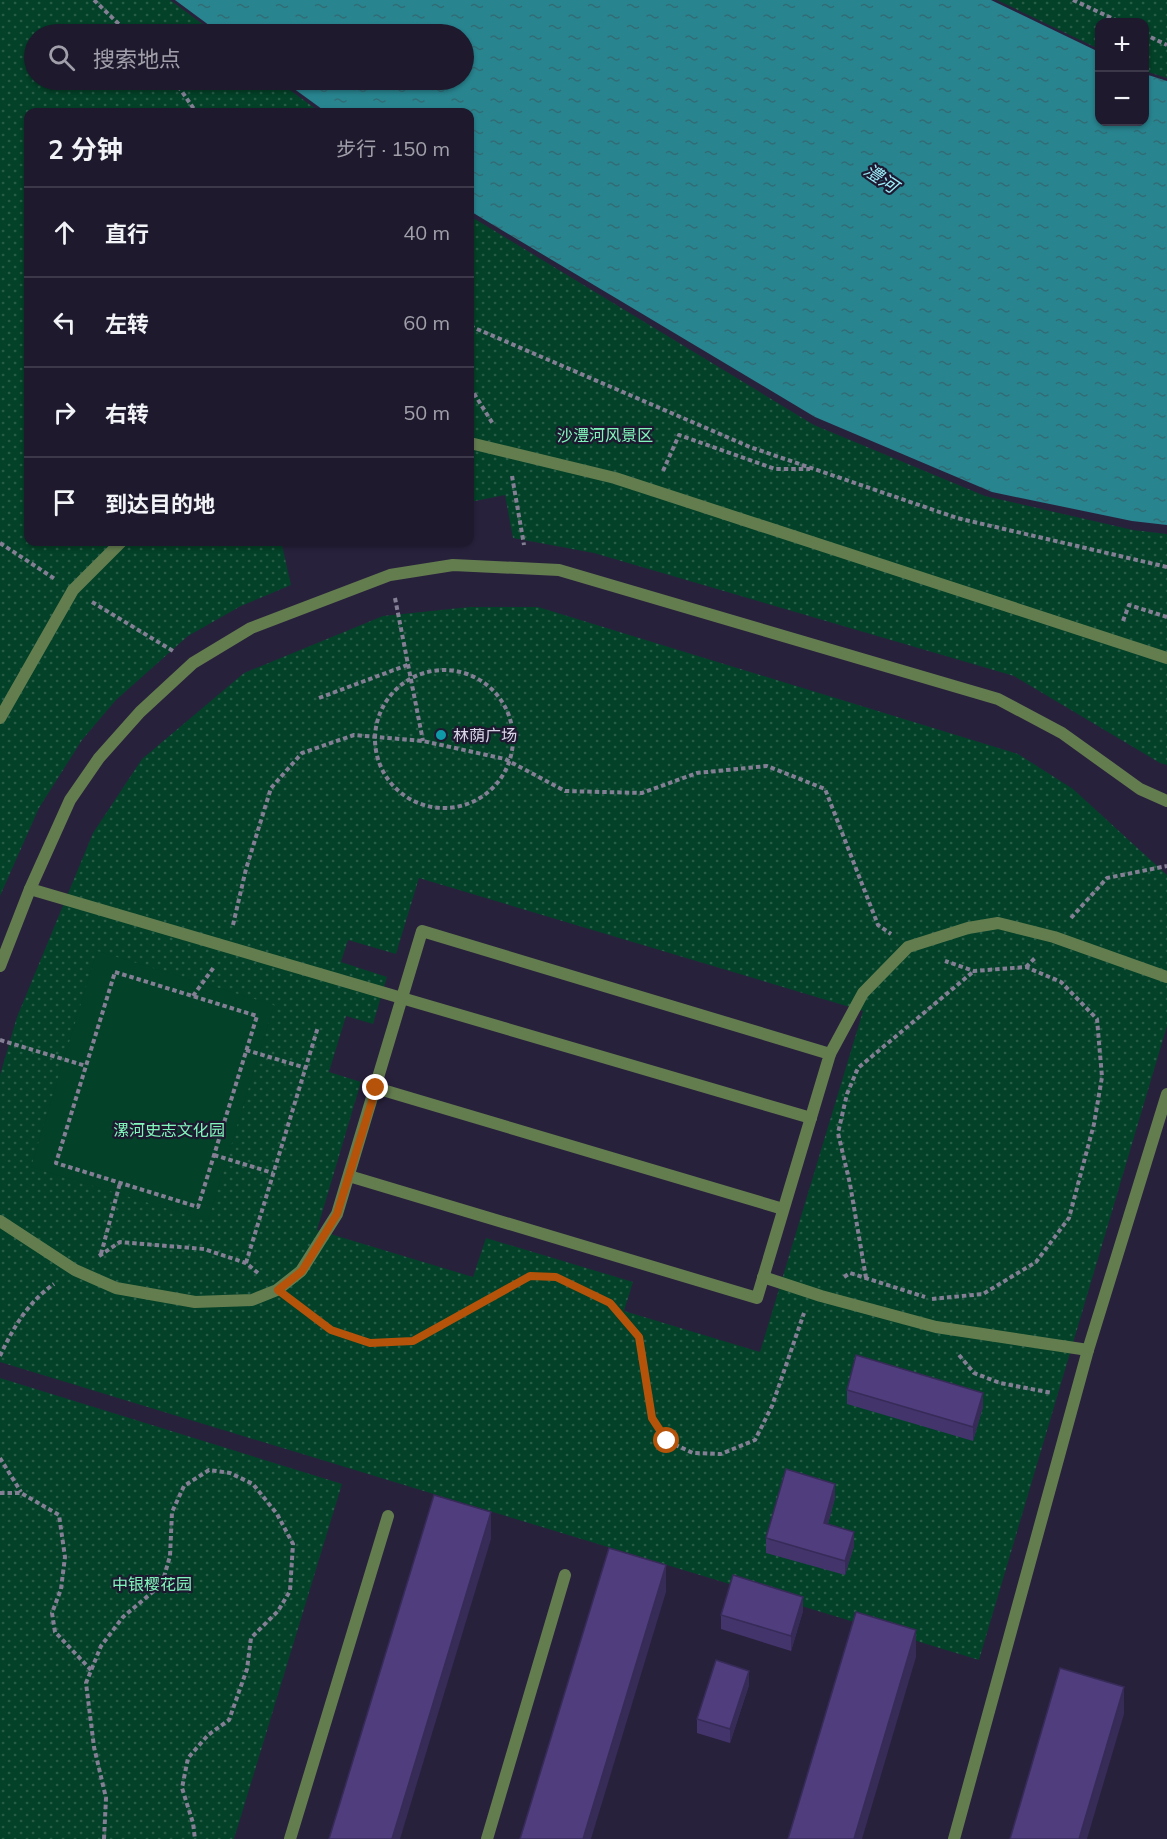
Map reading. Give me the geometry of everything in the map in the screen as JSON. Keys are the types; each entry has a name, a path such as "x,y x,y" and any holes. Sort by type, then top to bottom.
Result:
{"street":[{"path":"474,444 615,478 654,490 1167,658"},
{"path":"0,718 73,590 117,546"},
{"path":"0,966 30,890 70,800 99,758 140,712 193,663 251,628 390,575 453,565 559,570 998,699 1062,733 1140,789 1167,801"},
{"path":"30,890 811,1118"},
{"path":"349,1176 757,1298 830,1053 863,993 908,947 968,928 998,923 1054,937 1167,977"},
{"path":"0,1221 75,1270 116,1288 195,1302 252,1300 278,1290 302,1271 337,1214 422,931 830,1053"},
{"path":"376,1088 783,1209"},
{"path":"954,1839 1088,1350 1167,1094"},
{"path":"763,1277 821,1296 936,1327 1088,1350"},
{"path":"290,1839 388,1516"},
{"path":"487,1839 565,1575"}],"path":[{"path":"94,0 119,24"},
{"path":"1073,0 1111,18"},
{"path":"1149,36 1167,45"},
{"path":"181,90 193,108"},
{"path":"474,328 750,447 813,469 957,518 1167,567"},
{"path":"654,490 679,435 775,469 813,469"},
{"path":"0,543 36,566"},
{"path":"390,575 410,664 423,741"},
{"path":"73,590 193,663"},
{"path":"1115,641 1129,605 1167,617"},
{"path":"319,698 410,664"},
{"path":"445,669 466,672 486,683 501,699 510,718 513,740 510,761 498,782 480,798 458,807 434,808 411,801 392,786 379,767 374,737 376,719 387,698 412,677 424,672 445,669"},
{"path":"0,1356 15,1324 43,1292 120,1242 204,1249 246,1263 331,1330 370,1343 413,1341 530,1276 556,1277 610,1303 639,1337 652,1418 667,1441 693,1453 722,1454 755,1440 772,1406 806,1307 821,1296 830,1285 849,1273 934,1300 983,1294 1036,1262 1069,1218 1094,1124 1102,1077 1097,1018 1061,982 1026,968 974,971 908,947 878,925 825,789 767,766 697,773 642,793 565,790 510,761 423,741 354,735 302,753 270,788 246,869 227,949 193,996"},
{"path":"1026,968 1107,878 1167,866"},
{"path":"866,1278 838,1133 848,1094 858,1068 936,1000 974,971"},
{"path":"115,972 257,1016 246,1050 198,1207 56,1163 115,972"},
{"path":"246,1263 318,1027"},
{"path":"0,1040 86,1066"},
{"path":"246,1050 306,1068"},
{"path":"214,1155 273,1173"},
{"path":"101,1254 120,1183"},
{"path":"934,1300 936,1327 974,1373 1000,1383 1075,1397"},
{"path":"0,1458 21,1493 59,1515 65,1557 61,1589 52,1613 55,1632 92,1670"},
{"path":"104,1839 106,1798 94,1747 86,1683 101,1646 123,1617 162,1584 170,1556 172,1512 184,1486 208,1470 230,1473 254,1484 277,1514 293,1544 290,1591 278,1611 251,1638 247,1669 229,1720 208,1736 188,1758 182,1788 193,1823 195,1839"},
{"path":"0,1493 21,1493"}],"green space":[{"path":"0,0 170,0 202,24 24,24 24,90 290,90 314,108 24,108 24,546 282,546 291,585 241,606 188,636 116,700 82,740 39,808 0,896"},
{"path":"997,0 1167,0 1167,78 1149,72 1149,18 1095,18 1095,47"},
{"name":"沙澧河风景区","path":"474,218 814,425 985,496 1133,530 1167,534 1167,765 1014,676 594,553 513,538 505,495 474,501"},
{"name":"漯河史志文化园","path":"470,607 538,607 1018,754 1073,789 1167,875 1167,1026 979,1660 0,1362 0,1075 17,1017 93,833 142,759 244,673 383,616","holes":["419,878 863,1011 760,1352 624,1311 633,1282 486,1238 473,1277 317,1230 361,1082 329,1072 346,1016 373,1024 387,977 341,962 348,940 396,954"]},
{"path":"97,951 274,1005 208,1221 31,1167"},
{"name":"中银樱花园","path":"0,1378 342,1484 234,1839 0,1839"}],"water":[{"name":"澧河","path":"175,0 991,0 1095,50 1095,126 1149,126 1149,75 1167,81 1167,525 1132,521 992,492 815,417 474,213 474,108 320,108 296,90 474,90 474,24 207,24"}],"building":[{"path":"856,1355 983,1393 973,1427 847,1390"},
{"path":"786,1469 835,1484 824,1523 854,1532 845,1561 766,1538"},
{"path":"434,1495 491,1512 392,1839 329,1839"},
{"path":"609,1548 666,1565 583,1839 520,1839"},
{"path":"733,1575 803,1597 791,1636 721,1615"},
{"path":"856,1612 916,1630 854,1839 788,1839"},
{"path":"716,1660 749,1671 730,1729 697,1719"},
{"path":"1060,1668 1124,1687 1079,1839 1010,1839"}],"place":[{"name":"林荫广场","path":"441,735"}],"route":[{"path":"376,1088 337,1214 302,1271 278,1290 331,1330 370,1343 413,1341 530,1276 556,1277 610,1303 639,1337 652,1418 667,1441"}]}
